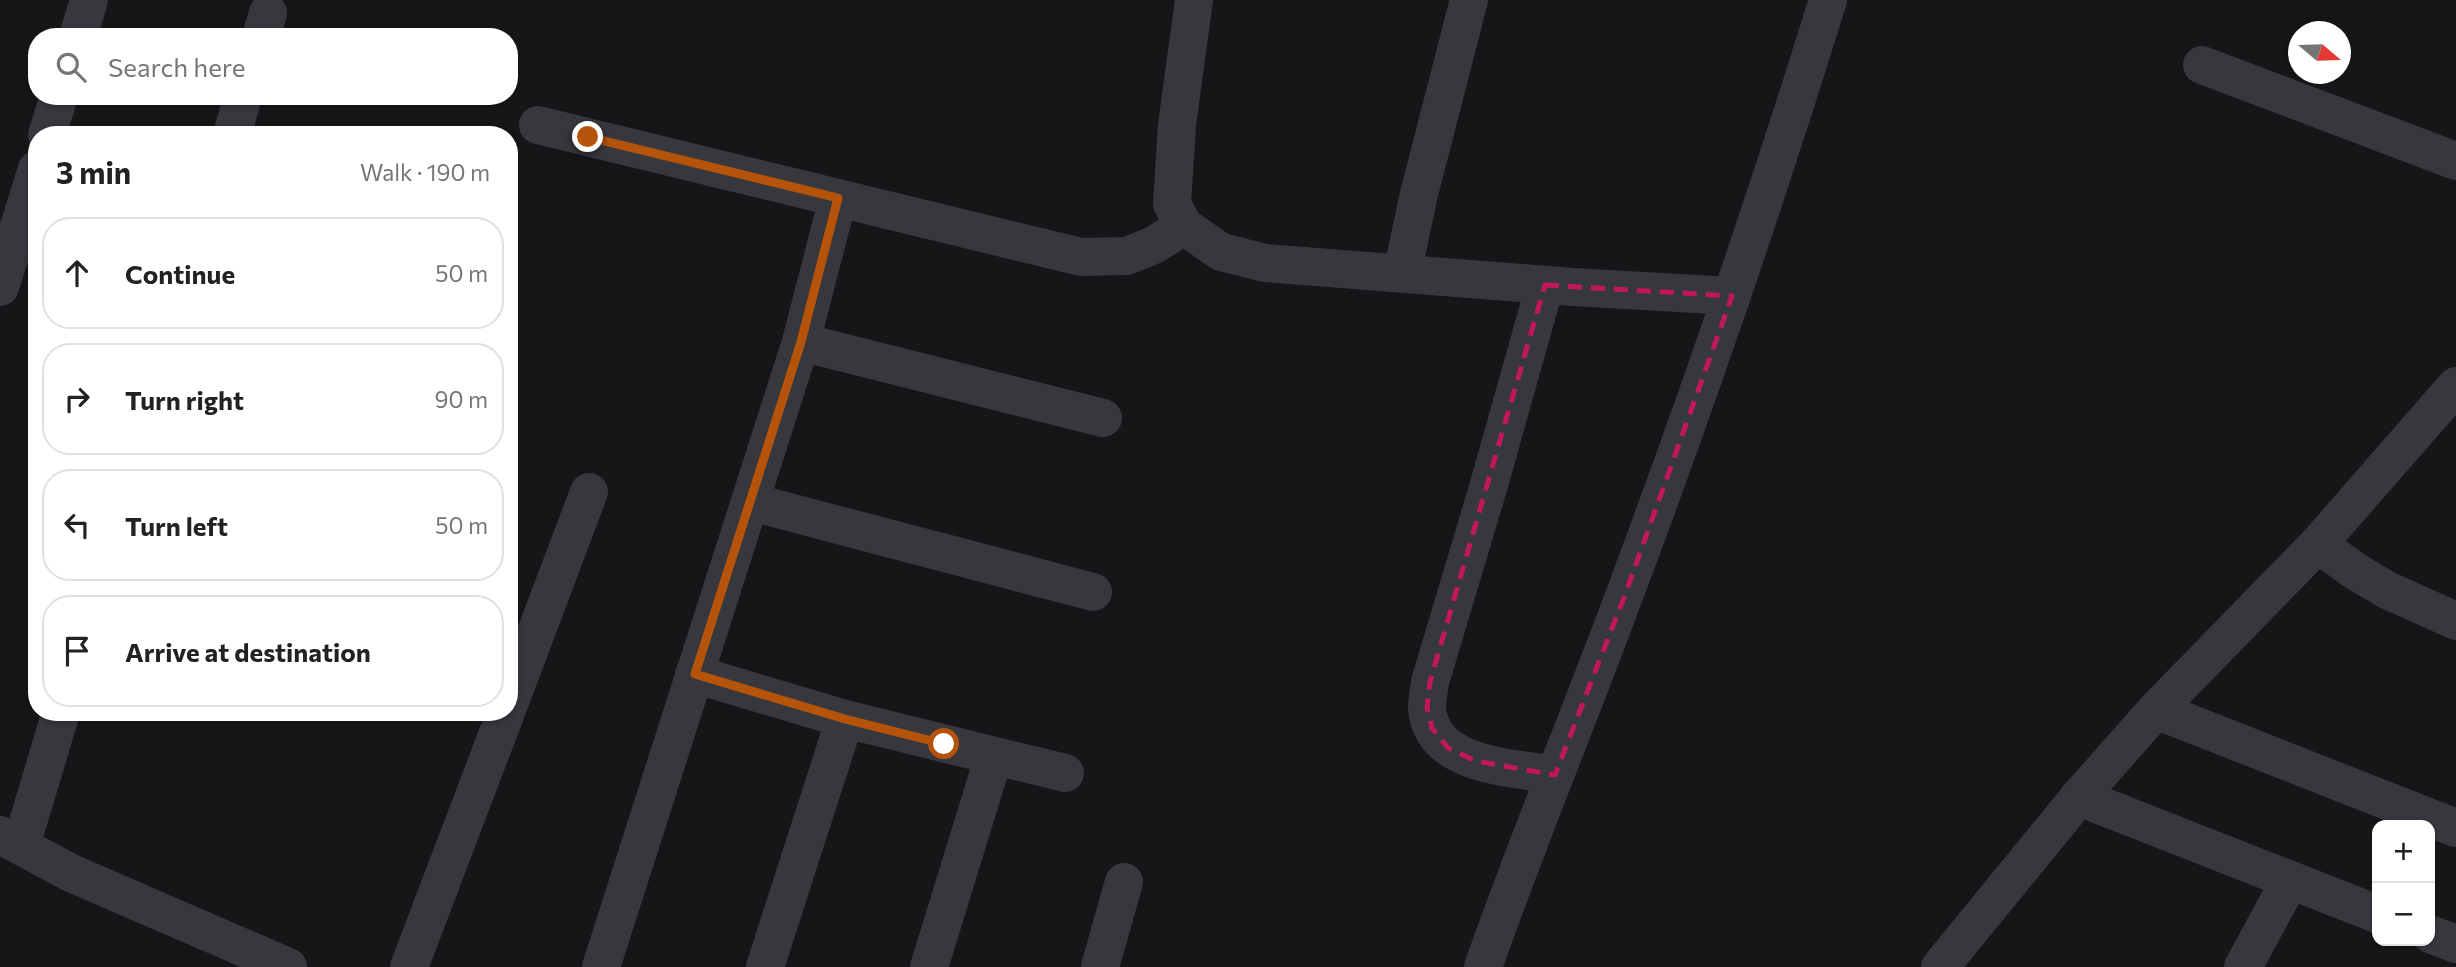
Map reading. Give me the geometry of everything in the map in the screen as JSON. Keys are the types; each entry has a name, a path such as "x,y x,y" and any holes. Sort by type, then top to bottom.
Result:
{"street":[{"path":"81,28 89,0"},
{"path":"1194,0 1177,125 1172,204 1184,226 1221,252 1265,262 1545,285 1732,296"},
{"path":"1402,272 1425,169 1469,0"},
{"path":"1483,967 1625,595 1732,296 1828,0"},
{"path":"2202,65 2456,161"},
{"path":"50,126 57,105"},
{"path":"235,126 240,105"},
{"path":"538,125 1082,257 1127,256 1154,245 1184,226"},
{"path":"0,287 28,198"},
{"path":"601,967 801,342 838,198"},
{"path":"1545,285 1430,682 1427,708 1432,728 1448,748 1476,761 1555,775"},
{"path":"801,342 1103,418"},
{"path":"1940,967 2079,797 2156,710 2318,544 2456,386"},
{"path":"518,680 589,492"},
{"path":"751,502 1093,592"},
{"path":"2318,544 2387,590 2456,621"},
{"path":"695,674 845,719 1065,773"},
{"path":"2156,710 2456,828"},
{"path":"765,967 845,719"},
{"path":"58,721 11,841 71,873 288,967"},
{"path":"409,967 503,721"},
{"path":"929,967 994,756"},
{"path":"2079,797 2372,912"},
{"path":"2243,967 2290,880"},
{"path":"1100,967 1124,882"},
{"path":"2435,936 2456,944"}],"highlighted area":[{"path":"1545,285 1732,296 1625,595 1555,775 1476,761 1448,748 1432,728 1427,708 1430,682"}],"route":[{"path":"588,137 838,198 801,342 695,674 845,719 944,744"}]}
